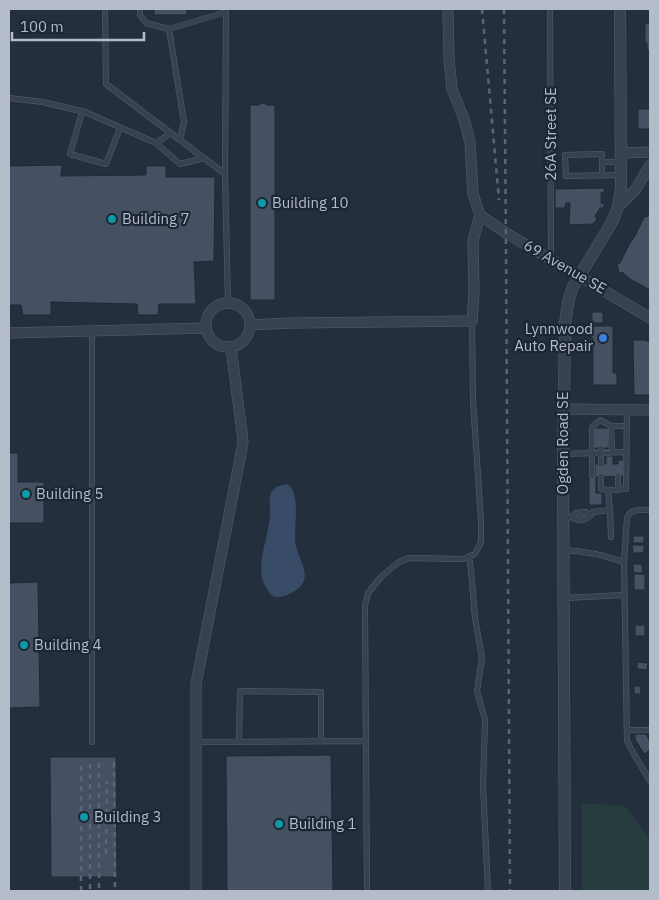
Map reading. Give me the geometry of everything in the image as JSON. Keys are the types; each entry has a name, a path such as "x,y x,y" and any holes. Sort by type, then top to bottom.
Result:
{"street":[{"path":"250,324 472,321 474,293 473,241 480,215 473,194 470,142 464,119 452,89 448,9"},
{"name":"Ogden Road SE","path":"564,891 563,550 568,517 563,454 565,323 569,298 573,287 612,222 618,207 621,188 620,9"},
{"path":"621,157 650,152"},
{"path":"618,207 636,190 650,165"},
{"name":"69 Avenue SE","path":"480,215 506,233 650,318"},
{"path":"228,303 242,308 247,314 250,324 248,336 243,342 231,348 222,347 211,340 206,328 207,319 214,308 228,303"},
{"path":"9,333 206,328"},
{"path":"196,891 196,698 198,673 242,444 231,348"},
{"path":"563,409 650,410"}],"lane":[{"path":"105,9 106,84 225,174"},
{"path":"140,9 140,15 146,23 168,29 226,10 225,174 228,303"},
{"name":"26A Street SE","path":"550,9 552,259"},
{"path":"168,29 184,122 180,140"},
{"path":"9,98 43,102 82,112 156,143 180,164 204,158"},
{"path":"82,112 70,154 106,164 120,128"},
{"path":"156,143 172,133"},
{"path":"602,176 602,154 566,155 566,176 602,176 621,175"},
{"path":"602,162 621,157"},
{"path":"367,891 365,606 368,592 382,576 402,560 409,558 463,559 475,554 481,542 473,401 472,321"},
{"path":"92,331 92,742"},
{"path":"600,409 601,428"},
{"path":"601,476 601,489 626,489 627,410"},
{"path":"600,420 611,426 627,426"},
{"path":"592,476 592,429 600,420"},
{"path":"611,426 612,452"},
{"path":"563,454 591,453 601,450 627,452"},
{"path":"601,450 601,464"},
{"path":"619,452 619,460"},
{"path":"618,476 618,490"},
{"path":"608,490 611,537"},
{"path":"592,514 593,505"},
{"path":"568,517 576,520 586,520 592,514 610,510"},
{"path":"650,510 634,510 626,518 624,562 627,740 650,781"},
{"path":"563,550 606,555 624,562"},
{"path":"469,556 472,570 475,618 482,658 478,690 485,720 483,784 488,891"},
{"path":"563,598 624,595"},
{"path":"239,741 240,691 321,692 321,742"},
{"path":"627,730 650,730"},
{"path":"196,742 366,741"}],"green space":[{"path":"582,803 625,806 650,839 650,891 582,891"}],"water":[{"path":"287,484 294,493 296,515 295,542 305,574 301,586 295,591 284,596 275,597 270,594 263,583 261,564 269,524 270,496 273,490"}],"building":[{"path":"154,9 187,9 187,15 154,15"},
{"path":"650,23 650,50 647,50 645,24"},
{"name":"Building 10","path":"260,103 275,105 275,300 250,300 250,105 260,105"},
{"path":"638,109 650,109 650,129 638,129"},
{"name":"Building 7","path":"62,165 61,176 146,175 146,166 166,166 166,177 215,177 214,261 194,262 196,304 159,304 158,315 138,315 137,304 51,302 51,315 23,315 21,305 9,305 9,166"},
{"path":"605,188 604,192 601,193 601,203 605,204 595,216 597,219 593,224 569,225 570,203 566,203 565,208 555,208 555,189"},
{"path":"650,211 650,290 630,279 622,272 619,273 617,264 620,263 645,216 647,217"},
{"path":"592,312 603,312 603,323 592,323"},
{"path":"594,326 613,326 613,373 617,373 617,385 593,385 593,338 591,338 591,329"},
{"path":"633,340 646,340 650,343 650,395 634,395"},
{"path":"593,428 609,428 609,448 593,448"},
{"name":"Building 5","path":"9,453 18,453 18,482 44,482 44,523 9,523"},
{"path":"606,456 613,456 613,464 618,464 618,460 624,460 624,476 596,477 596,493 602,493 602,505 589,505 589,476 595,476 595,464 606,464"},
{"path":"633,536 644,536 644,543 633,543"},
{"path":"632,545 644,545 644,553 633,553"},
{"path":"633,564 642,564 643,573 634,573"},
{"path":"634,574 645,574 645,590 634,590"},
{"name":"Building 4","path":"38,582 40,707 9,708 9,583"},
{"path":"635,625 645,625 645,636 635,636"},
{"path":"637,662 648,663 647,670 637,669"},
{"path":"634,686 640,686 641,694 634,694"},
{"path":"635,734 646,734 650,742 650,750 644,754 635,739"},
{"name":"Building 1","path":"331,755 333,891 227,891 226,756"},
{"name":"Building 3","path":"50,757 116,757 117,877 51,877"}],"railway":[{"path":"482,9 499,200"},
{"path":"504,9 510,891"},
{"path":"114,762 115,891"},
{"path":"99,763 99,891"},
{"path":"81,764 81,891"},
{"path":"90,764 90,891"},
{"path":"106,854 107,781"}],"place":[{"name":"Building 10","path":"262,203"},
{"name":"Building 7","path":"112,219"},
{"name":"Lynnwood Auto Repair","path":"603,338"},
{"name":"Building 5","path":"26,494"},
{"name":"Building 4","path":"24,645"},
{"name":"Building 3","path":"84,817"},
{"name":"Building 1","path":"279,824"}]}
